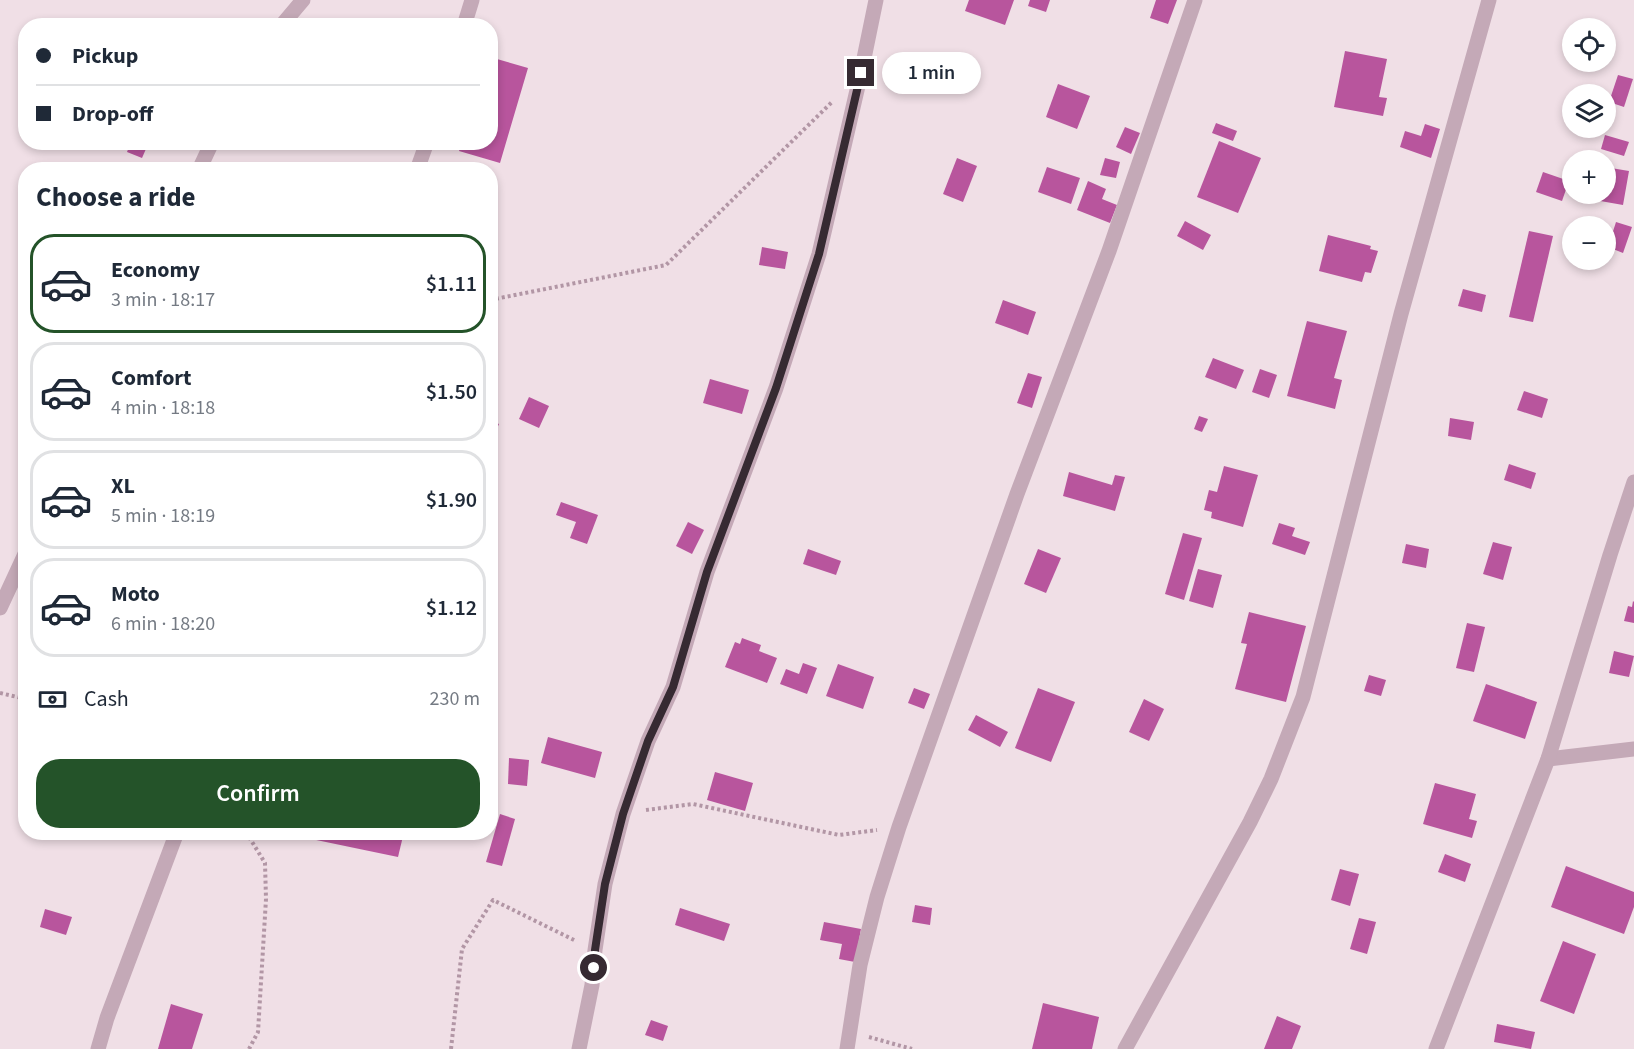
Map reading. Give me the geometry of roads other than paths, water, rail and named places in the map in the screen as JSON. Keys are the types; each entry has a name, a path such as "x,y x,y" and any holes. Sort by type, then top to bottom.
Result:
{"street":[{"path":"288,18 303,0"},
{"path":"466,18 472,0"},
{"path":"579,1049 592,985 605,884 623,814 648,741 673,687 707,572 776,388 819,254 876,0"},
{"path":"847,1049 860,966 898,827 1021,483 1109,251 1195,0"},
{"path":"1125,1049 1250,822 1271,779 1304,697 1401,314 1490,0"},
{"path":"1436,1049 1548,759 1634,482"},
{"path":"0,608 18,569"},
{"path":"1548,759 1634,749"},
{"path":"98,1049 107,1018 174,840"}]}
